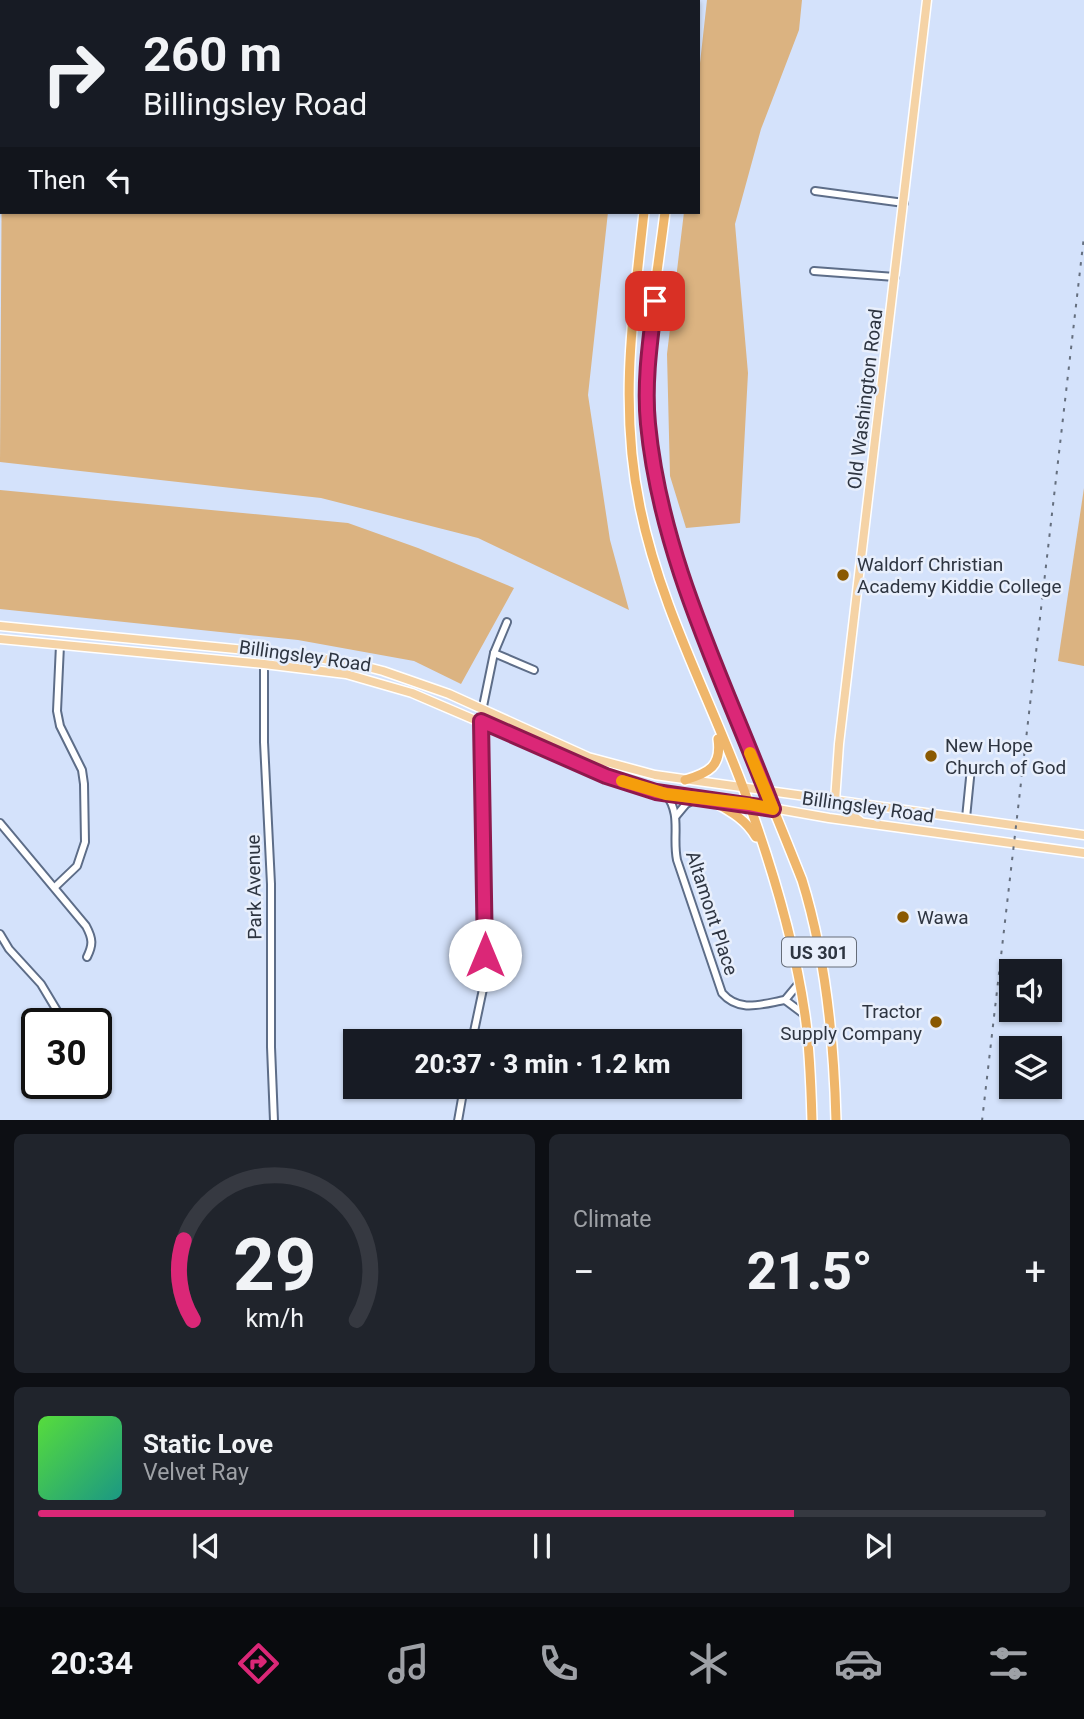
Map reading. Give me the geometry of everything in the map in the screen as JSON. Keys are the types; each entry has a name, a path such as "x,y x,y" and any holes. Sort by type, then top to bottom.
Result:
{"highway":[{"name":"US 301","path":"644,214 631,325 628,388 628,431 632,462 648,543 675,620 749,804 784,913 805,1015 812,1120"},
{"name":"US 301","path":"665,214 648,372 648,422 655,481 668,537 684,585 811,908 828,1001 836,1120"},
{"path":"685,780 707,771 718,760 720,751 716,723"},
{"path":"709,799 745,821 766,853"}],"main road":[{"name":"Old Washington Road","path":"835,801 839,744 927,0"},
{"name":"Billingsley Road","path":"0,626 296,655 368,667 449,694 588,757 655,775 1084,835"},
{"name":"Billingsley Road","path":"0,639 346,674 382,683 481,721 606,776 666,794 1084,853"},
{"path":"835,801 856,819 866,823"},
{"path":"964,836 967,818"}],"street":[{"path":"815,191 904,202"},
{"path":"814,271 895,277"},
{"path":"474,1029 485,955 481,721 494,653 507,622"},
{"path":"55,887 77,866 85,842 85,785 82,771 60,726 57,710 60,645"},
{"name":"Park Avenue","path":"264,653 274,1120"},
{"path":"494,653 534,670"},
{"path":"967,818 971,768"},
{"name":"Altamont Place","path":"666,794 673,804 676,816 674,839 677,860 722,993 732,1003 740,1006 785,1000"},
{"path":"676,816 686,804 697,798"},
{"path":"0,823 86,926 92,937 87,957"},
{"path":"0,934 9,949 41,984 55,1008"},
{"path":"800,982 785,1000 805,1015"},
{"path":"458,1120 462,1099"}],"shaded area":[{"path":"707,0 802,0 799,30 761,129 735,224 748,373 740,523 686,528 670,476 667,354 684,214 700,214 700,63"},
{"path":"2,214 608,214 588,395 610,540 629,610 478,538 321,498 0,462"},
{"path":"1084,488 1084,666 1058,661"},
{"path":"0,490 348,523 418,548 514,588 461,684 414,661 298,640 0,609"}],"railway":[{"path":"982,1120 1084,236"}],"slow traffic":[{"path":"622,781 666,794 773,809 750,753"}],"place":[{"name":"Waldorf Christian Academy Kiddie College","path":"843,575"},
{"name":"New Hope Church of God","path":"931,756"},
{"name":"Wawa","path":"903,917"},
{"name":"Tractor Supply Company","path":"936,1022"}],"route":[{"path":"485,955 481,721 606,776 656,792 773,809 694,610 665,526 655,481 647,407 655,301"}]}
